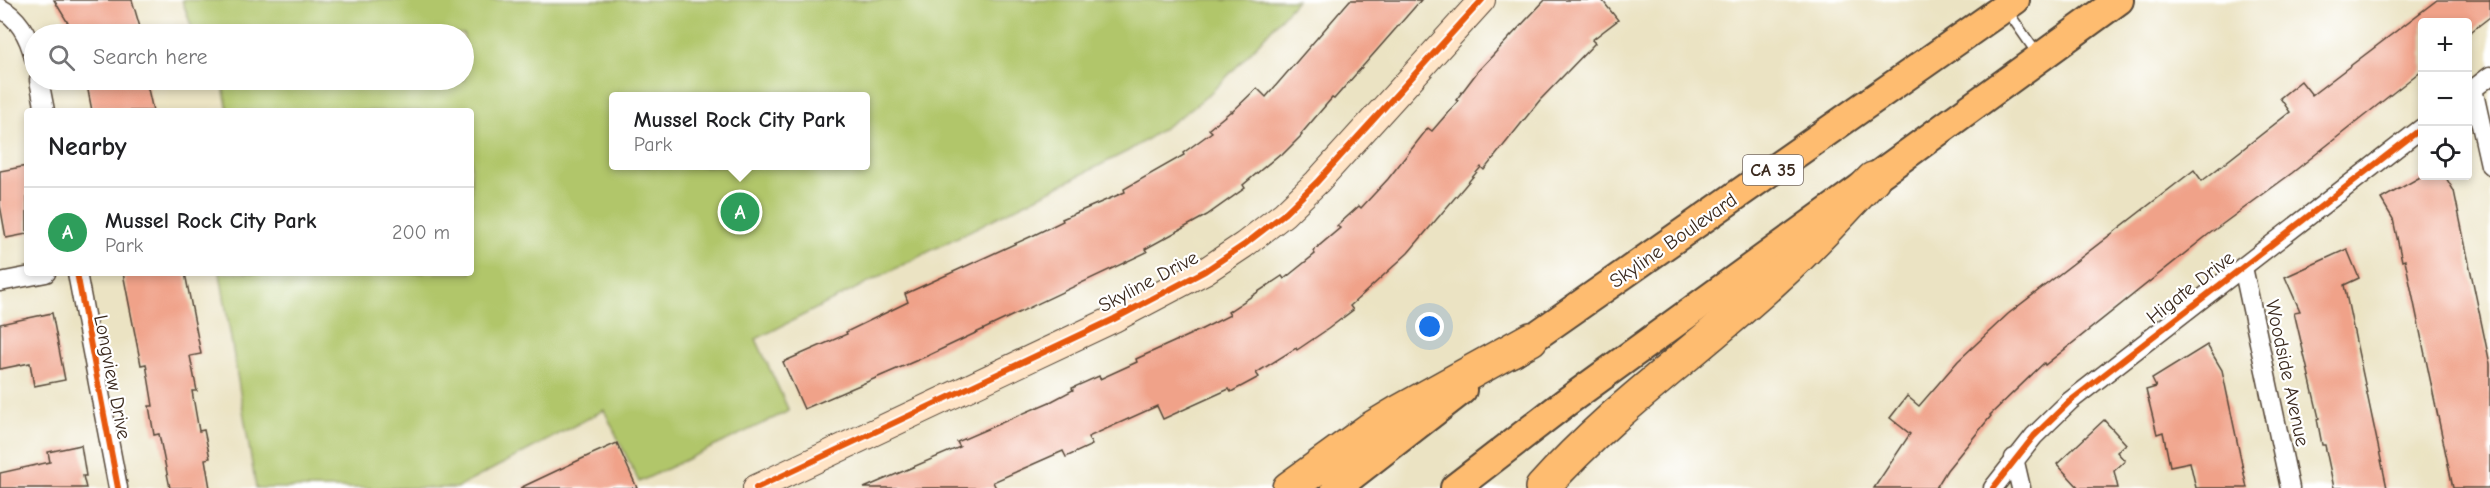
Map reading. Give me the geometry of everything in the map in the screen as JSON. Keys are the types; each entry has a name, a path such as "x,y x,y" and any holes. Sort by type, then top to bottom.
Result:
{"highway":[{"path":"1542,488 1604,425 1778,277 1873,178"},
{"path":"1289,488 1389,418 1531,339"}],"main road":[{"path":"1455,488 1565,403 2120,0"},
{"name":"Skyline Boulevard","path":"1336,488 1410,429 1531,339 2010,4"}],"street":[{"name":"Skyline Drive","path":"756,488 1123,315 1205,271 1244,245 1284,213 1317,182 1482,0"},
{"path":"0,8 8,12 24,32"},
{"path":"2472,90 2490,76"},
{"path":"41,90 44,108"},
{"path":"2472,98 2490,165"},
{"name":"Higate Drive","path":"1992,488 2014,458 2070,401 2418,131"},
{"name":"Woodside Avenue","path":"2243,267 2290,488"},
{"path":"0,282 31,276"},
{"name":"Longview Drive","path":"77,276 118,488"},
{"path":"2014,458 2021,488"}],"lane":[{"path":"2010,4 2040,57"}],"green space":[{"path":"182,0 1297,0 1243,61 1208,95 1138,145 756,339 789,411 639,482 604,410 457,488 256,488 221,276 474,276 474,108 227,108 224,90 474,90 474,24 190,24"}],"building":[{"path":"54,0 132,0 139,24 68,24"},
{"path":"1350,0 1421,0 1334,99 1332,98 1302,135 1282,155 1280,154 1243,185 1245,188 1207,215 1145,249 1147,252 927,356 804,409 783,362 847,334 846,332 908,302 905,294 1032,236 1063,221 1062,219 1125,192 1124,189 1184,155 1183,153 1212,132 1209,129 1232,112 1257,88 1266,97"},
{"path":"1545,0 1602,0 1618,20 1592,40 1595,43 1540,100 1484,170 1481,167 1408,253 1350,306 1353,310 1328,329 1256,373 1259,377 1231,392 1229,389 1163,419 1157,406 1088,437 1092,445 1066,457 1063,451 993,482 996,488 864,488 960,447 957,442 1052,401 1073,390 1072,388 1099,376 1100,379 1137,362 1136,359 1230,315 1228,312 1282,276 1284,279 1315,254 1313,251 1340,228 1337,226 1359,206 1361,208 1388,179 1428,128 1432,131 1458,101 1456,100 1478,71"},
{"path":"2437,0 2490,0 2490,17 2472,31 2472,18 2418,18 2418,73 2292,173 2209,234 2045,365 2044,363 1990,415 1947,470 1936,488 1874,488 1910,434 1890,418 1907,396 1919,406 1958,361 2008,314 2194,170 2202,181 2290,112 2280,98 2301,81 2312,95"},
{"path":"88,90 148,90 152,108 91,108"},
{"path":"24,167 24,235 6,238 0,205 0,171"},
{"path":"2418,178 2447,180 2454,191 2490,364 2490,488 2453,488 2405,260 2402,261 2393,219 2381,199"},
{"path":"2347,249 2359,278 2344,285 2387,488 2334,488 2325,445 2322,445 2317,419 2319,418 2294,312 2300,311 2285,277"},
{"path":"124,276 186,276 201,354 190,356 197,391 192,391 199,431 204,430 210,458 205,459 210,488 170,488 159,434 154,435 149,406 153,406 146,364 141,365"},
{"path":"52,313 65,380 34,386 30,363 0,369 0,324"},
{"path":"2207,345 2222,370 2247,488 2196,488 2190,462 2170,466 2163,432 2157,434 2146,390 2156,387 2152,379"},
{"path":"2104,420 2126,444 2117,452 2125,461 2114,471 2118,488 2079,488 2057,464"},
{"path":"617,443 637,488 520,488 590,455"},
{"path":"81,445 86,488 0,488 0,473 50,462 48,452"}],"cycle path":[{"path":"756,488 1114,319 1205,271 1244,245 1284,214 1317,182 1482,0"},
{"path":"1993,488 2034,436 2070,401 2418,131"},
{"path":"78,276 118,488"}],"place":[{"name":"Mussel Rock City Park","path":"740,212"}]}
